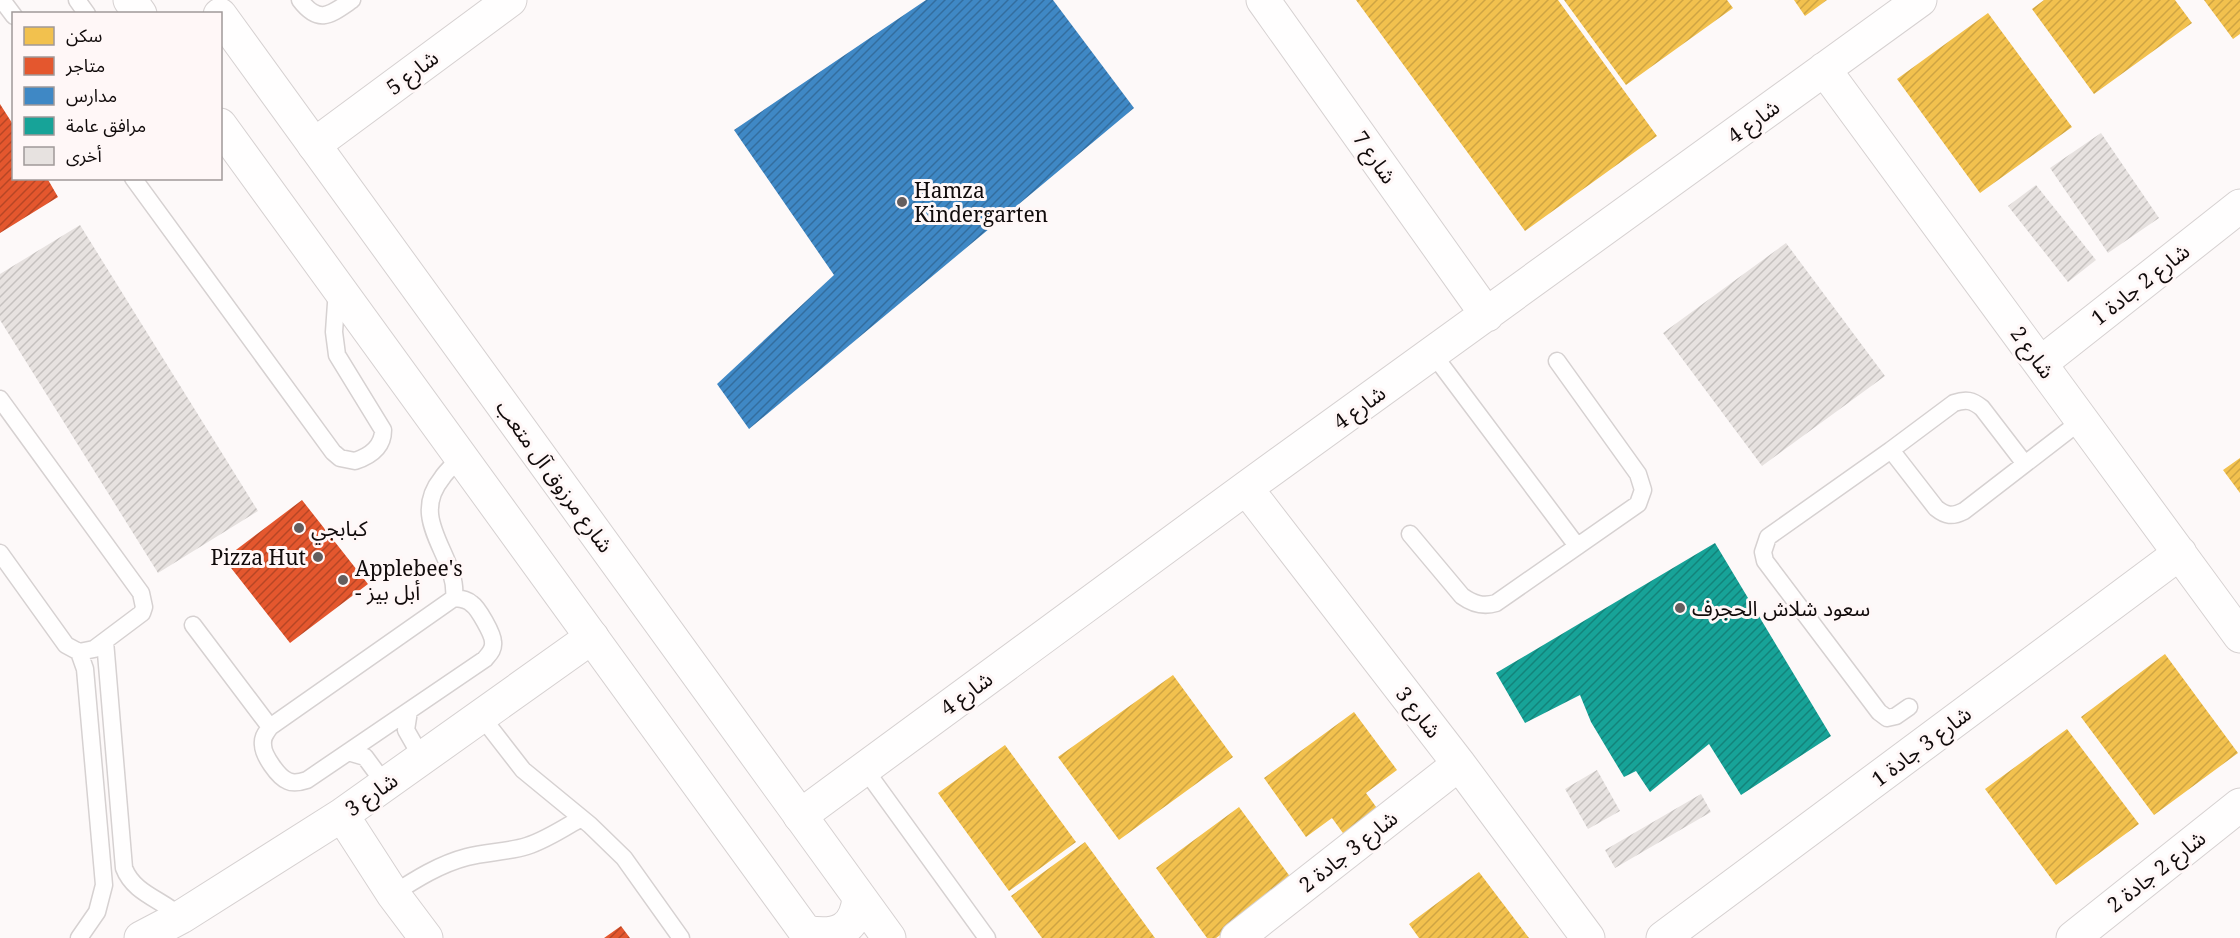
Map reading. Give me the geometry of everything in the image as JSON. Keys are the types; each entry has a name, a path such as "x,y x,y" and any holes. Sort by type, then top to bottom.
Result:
{"street":[{"name":"شارع 5","path":"314,145 510,0"},
{"name":"شارع 7","path":"1263,0 1487,315"},
{"name":"شارع 4","path":"800,816 1246,488 1920,0"},
{"name":"شارع مرزوق آل متعب","path":"222,17 889,938"},
{"name":"شارع 2","path":"1824,69 2240,636"},
{"path":"222,128 808,935 821,937 836,935 849,926 858,912 859,897"},
{"name":"شارع 2 جادة 1","path":"2041,363 2240,206"},
{"name":"شارع 3","path":"1246,488 1460,764 1588,938"},
{"name":"شارع 3 جادة 1","path":"1663,938 2180,553"},
{"name":"شارع 3","path":"141,938 181,917 342,815 592,637"},
{"name":"شارع 3 جادة 2","path":"1237,938 1460,764"},
{"name":"شارع 2 جادة 2","path":"2073,938 2240,805"},
{"path":"342,815 393,894 426,938"}],"lane":[{"path":"2,0 12,13"},
{"path":"300,0 314,15 324,16 334,13 352,0"},
{"path":"134,180 333,452 340,458 355,461 377,450 383,437 383,430 337,355 334,332 337,285"},
{"path":"1433,354 1577,546"},
{"path":"1410,534 1462,596 1470,602 1488,605 1496,603 1638,504 1643,490 1638,474 1557,361"},
{"path":"0,399 141,593 144,607 142,614 94,649 79,652"},
{"path":"1909,707 1892,718 1882,715 1765,561 1763,552 1768,537 1954,403 1964,400 1974,402 1982,408 2025,464"},
{"path":"1891,450 1936,508 1944,514 1954,516 1964,512 2082,420"},
{"path":"454,598 455,587 452,575 432,531 430,512 433,493 440,479 461,457"},
{"path":"0,553 66,645 79,652 86,669 104,885 98,912 80,938"},
{"path":"454,598 465,599 474,604 490,632 493,642 491,652 485,659 409,711 307,780 298,783 288,781 280,775 262,746 264,736 270,727 454,598"},
{"path":"193,625 270,727"},
{"path":"105,642 124,868 133,884 169,906 181,917"},
{"path":"409,711 406,729 422,758"},
{"path":"481,716 523,770 581,818 624,858 681,938"},
{"path":"348,752 365,757 385,784"},
{"path":"864,768 987,938"},
{"path":"393,894 421,876 445,865 467,857 527,846 581,818"}],"building: سكن":[{"path":"1356,0 1558,0 1657,136 1525,231"},
{"path":"1564,0 1727,0 1733,8 1626,85"},
{"path":"1794,0 1827,0 1805,16"},
{"path":"2044,0 2175,0 2192,23 2094,94 2032,9"},
{"path":"2204,0 2240,0 2240,34 2233,39"},
{"path":"1988,13 2072,127 1980,193 1897,79"},
{"path":"2240,458 2240,493 2223,470"},
{"path":"2165,654 2238,753 2154,815 2081,717"},
{"path":"1173,675 1233,757 1119,840 1058,757"},
{"path":"1354,712 1397,770 1366,793 1382,815 1348,840 1332,818 1306,837 1264,778"},
{"path":"2067,729 2139,824 2056,885 1985,789"},
{"path":"1005,745 1076,842 1009,891 938,793"},
{"path":"1239,807 1294,882 1216,938 1207,938 1156,868"},
{"path":"1085,842 1155,938 1042,938 1011,896"},
{"path":"1479,872 1529,938 1419,938 1409,924"}],"building: متاجر":[{"path":"0,104 12,123 12,180 48,180 58,197 0,233"},
{"path":"302,500 368,584 290,643 224,559"},
{"path":"621,926 630,938 604,938"}],"building: مدارس":[{"name":"Hamza Kindergarten","path":"926,0 1053,0 1134,108 749,429 717,384 834,275 734,130"}],"building: مرافق عامة":[{"name":"سعود شلاش الحجرف","path":"1715,543 1831,736 1741,795 1709,744 1650,792 1636,771 1624,777 1591,722 1580,695 1525,723 1496,673"}],"building: أخرى":[{"path":"2101,133 2159,218 2108,253 2050,168"},
{"path":"2036,185 2096,260 2068,282 2008,206"},
{"path":"80,225 258,511 158,573 0,320 0,274"},
{"path":"1786,243 1885,376 1762,466 1663,333"},
{"path":"1597,770 1620,811 1588,829 1565,789"},
{"path":"1701,794 1711,812 1615,868 1605,850"}],"place":[{"name":"Hamza Kindergarten","path":"902,202"},
{"name":"كبابجي","path":"299,528"},
{"name":"Pizza Hut","path":"318,557"},
{"name":"Applebee's - أبل بيز","path":"343,580"},
{"name":"سعود شلاش الحجرف","path":"1680,608"}]}
